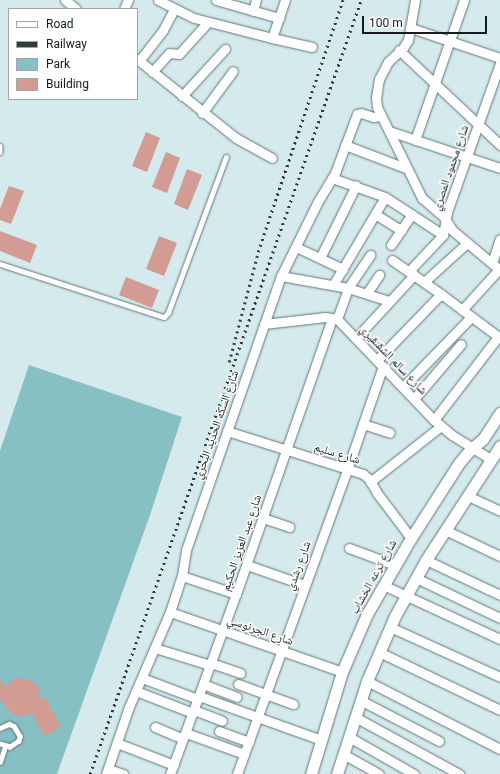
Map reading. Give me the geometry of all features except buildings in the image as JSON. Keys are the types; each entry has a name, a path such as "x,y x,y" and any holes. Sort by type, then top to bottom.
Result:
{"street":[{"path":"65,0 75,8"},
{"path":"217,0 279,18"},
{"path":"253,11 256,0"},
{"path":"272,38 285,0"},
{"path":"415,0 408,40 388,62 379,79 376,97 380,116 422,198 445,220 452,230 497,267"},
{"path":"415,140 464,0"},
{"path":"161,1 174,9 208,22 312,47"},
{"path":"174,9 163,30 138,60 202,113 236,138 272,158"},
{"path":"152,72 169,53 179,54 208,22"},
{"path":"411,28 500,58"},
{"path":"182,96 225,49"},
{"path":"399,50 500,145"},
{"name":"شارع محمود المصري","path":"443,235 445,220 500,63"},
{"path":"202,113 233,71"},
{"name":"شارع السكه الحديد البحري","path":"107,771 136,691 170,612 182,576 186,550 281,276 317,203 332,178 357,113 373,117 380,116"},
{"path":"389,131 500,168"},
{"path":"345,145 408,169"},
{"path":"332,178 356,185 385,198 443,235 389,302 356,338"},
{"path":"320,258 356,185"},
{"path":"333,285 385,198"},
{"path":"375,214 401,230"},
{"path":"391,245 412,214"},
{"path":"462,310 497,267 500,239"},
{"path":"424,282 467,243"},
{"path":"296,246 343,269"},
{"name":"شارع عبد العزيز الحكيم","path":"170,774 247,565 334,319 348,288 370,255"},
{"path":"392,260 441,294 499,338 434,420"},
{"path":"367,293 380,275"},
{"path":"281,276 348,288 367,293 389,302"},
{"path":"380,363 441,294"},
{"path":"403,387 471,317"},
{"path":"264,324 334,319"},
{"name":"شارع سالم الشقنقيري","path":"334,319 356,338 434,420 472,448 492,460"},
{"path":"414,399 461,344"},
{"name":"شارع رشدي","path":"237,774 304,586 348,470 380,363"},
{"name":"شارع ترعه الخشاب","path":"311,774 342,672 354,643 383,585 459,463 472,448 483,439 500,413"},
{"path":"363,424 390,433"},
{"path":"370,482 441,426"},
{"name":"شارع سليم","path":"227,431 363,474 411,538"},
{"path":"337,774 360,700 390,626 426,560 500,447"},
{"path":"468,496 500,511"},
{"path":"263,518 289,527"},
{"path":"445,530 500,556"},
{"path":"349,548 395,565"},
{"path":"426,560 500,595"},
{"path":"247,565 304,586"},
{"path":"182,576 236,594"},
{"path":"416,578 500,618"},
{"path":"383,585 500,640"},
{"name":"شارع الجرنوسي","path":"170,612 342,672"},
{"path":"390,626 500,677"},
{"path":"155,648 240,673"},
{"path":"379,652 500,710"},
{"path":"142,678 321,740"},
{"path":"367,681 500,749"},
{"path":"204,684 237,697"},
{"path":"238,684 293,704"},
{"path":"136,691 222,721"},
{"path":"360,700 440,740"},
{"path":"354,717 459,774"},
{"path":"155,727 244,754"},
{"path":"218,731 248,742"},
{"path":"349,738 414,774"},
{"path":"117,743 174,765"},
{"path":"344,754 379,774"},
{"path":"107,771 123,774"}],"lane":[{"path":"0,146 0,152"},
{"path":"0,264 164,317 168,313 226,157"},
{"path":"0,728 9,724 14,726 20,736 19,741 15,745 5,747 0,744"},
{"path":"0,762 5,747"}],"green space":[{"path":"29,365 182,417 150,515 57,774 0,774 0,451"}],"railway":[{"path":"229,362 258,252 343,0"},
{"path":"90,774 361,0"}]}
